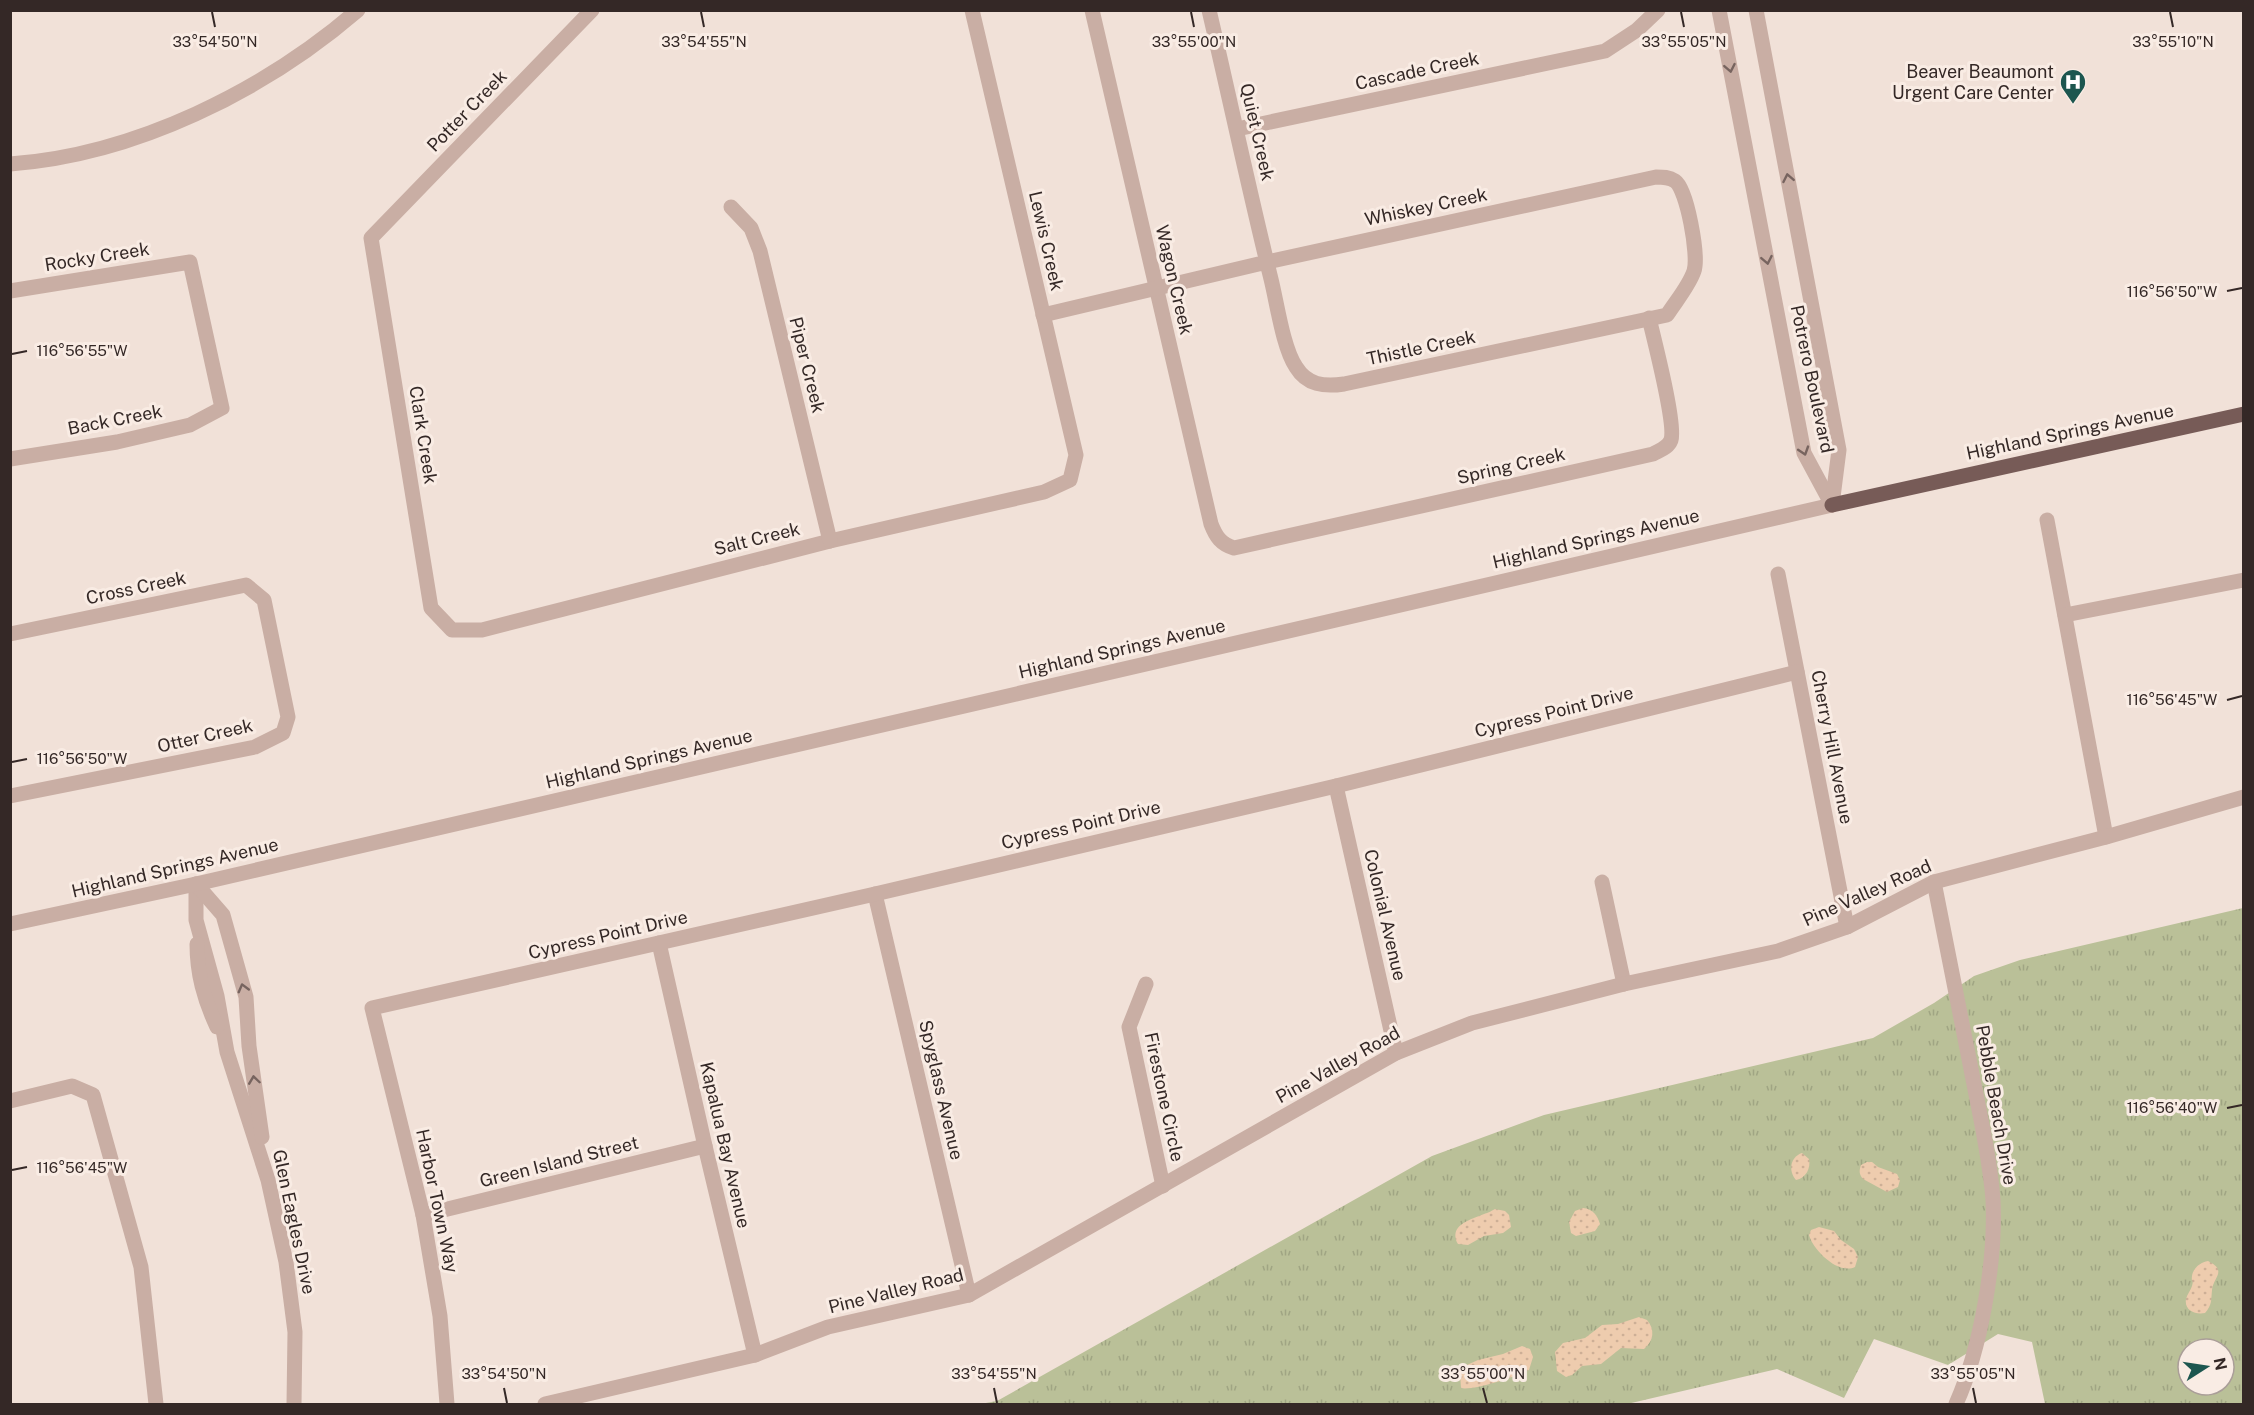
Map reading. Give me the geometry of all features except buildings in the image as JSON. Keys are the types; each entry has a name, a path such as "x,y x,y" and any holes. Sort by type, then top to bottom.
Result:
{"main road":[{"name":"Highland Springs Avenue","path":"1832,505 2244,414"}],"street":[{"path":"10,164 42,162 108,147 164,127 267,78 330,35 358,10"},
{"name":"Potter Creek","path":"371,238 592,10"},
{"name":"Lewis Creek","path":"972,10 1076,455 1070,480"},
{"name":"Wagon Creek","path":"1092,10 1211,524 1215,536 1234,548"},
{"name":"Quiet Creek","path":"1209,10 1267,262"},
{"name":"Cascade Creek","path":"1237,129 1605,51 1637,30 1658,10"},
{"name":"Potrero Boulevard","path":"1719,10 1804,453 1832,505"},
{"name":"Potrero Boulevard","path":"1756,10 1839,450 1832,505"},
{"name":"Whiskey Creek","path":"1043,315 1267,262 1641,179 1666,177 1676,181 1683,193 1696,258 1694,271 1667,315"},
{"name":"Piper Creek","path":"731,207 751,228 759,251 830,541"},
{"name":"Clark Creek","path":"371,238 431,608 452,630"},
{"name":"Rocky Creek","path":"10,291 190,262 222,408"},
{"name":"Thistle Creek","path":"1267,262 1289,353 1295,367 1306,379 1329,387 1667,315"},
{"name":"Spring Creek","path":"1234,548 1653,454 1667,447 1671,438 1670,414 1649,318"},
{"name":"Back Creek","path":"10,459 117,442 190,425 222,408"},
{"name":"Salt Creek","path":"452,630 482,630 830,541 1044,492 1070,480"},
{"name":"Highland Springs Avenue","path":"10,924 196,884 1832,505"},
{"path":"2047,520 2106,837"},
{"name":"Cherry Hill Avenue","path":"1778,574 1847,927"},
{"path":"2065,615 2244,580"},
{"name":"Cross Creek","path":"10,634 246,585 264,600 288,717"},
{"name":"Cypress Point Drive","path":"372,1008 1336,786 1797,672"},
{"name":"Otter Creek","path":"10,796 255,747 283,733 288,717"},
{"name":"Colonial Avenue","path":"1336,786 1396,1053"},
{"name":"Pine Valley Road","path":"545,1404 755,1355 828,1327 969,1295 1396,1053 1472,1023 1624,984 1778,951 1847,927 1934,882 2106,837 2244,797"},
{"path":"1602,882 1624,984"},
{"name":"Pebble Beach Drive","path":"1934,882 1986,1149 1993,1200 1993,1243 1989,1282 1968,1378 1956,1404"},
{"name":"Glen Eagles Drive","path":"196,884 196,920 217,996 218,1022 268,1180"},
{"name":"Glen Eagles Drive","path":"196,884 223,915 246,997 249,1046 268,1180 292,1300 295,1332 294,1404"},
{"name":"Spyglass Avenue","path":"875,894 969,1295"},
{"name":"Kapalua Bay Avenue","path":"659,943 755,1355"},
{"name":"Firestone Circle","path":"1146,984 1129,1027 1163,1186"},
{"name":"Harbor Town Way","path":"372,1008 423,1215 440,1316 447,1404"},
{"path":"218,1022 247,1015"},
{"path":"10,1101 72,1086 93,1095 141,1267 156,1404"},
{"name":"Green Island Street","path":"423,1215 705,1146"}],"green space":[{"path":"2243,908 2243,1404 2045,1404 2032,1342 1998,1334 1948,1365 1874,1339 1844,1398 1777,1369 1627,1404 980,1404 997,1401 1432,1156 1544,1115 1873,1038 1934,1003 1974,976 2020,960"}],"sand":[{"path":"1802,1153 1809,1159 1809,1166 1805,1175 1796,1180 1791,1169 1795,1158"},
{"path":"1867,1162 1872,1162 1878,1167 1897,1174 1900,1180 1898,1187 1887,1192 1863,1179 1860,1167"},
{"path":"1583,1208 1594,1213 1600,1224 1595,1231 1576,1236 1571,1233 1569,1222 1575,1211"},
{"path":"1495,1209 1505,1211 1509,1215 1511,1227 1503,1233 1484,1236 1468,1245 1458,1244 1456,1236 1461,1225"},
{"path":"1819,1227 1834,1231 1841,1240 1854,1249 1858,1257 1855,1267 1848,1269 1841,1267 1821,1254 1809,1235 1811,1230"},
{"path":"2208,1261 2218,1271 2213,1285 2211,1303 2205,1313 2195,1313 2187,1307 2186,1303 2193,1284 2193,1273 2198,1266"},
{"path":"1639,1317 1647,1320 1652,1331 1650,1342 1644,1349 1621,1348 1601,1364 1582,1366 1566,1377 1557,1371 1555,1352 1563,1343 1585,1338 1602,1325 1618,1324"},
{"path":"1522,1346 1530,1349 1533,1357 1529,1370 1485,1385 1461,1388 1460,1373 1467,1365"}],"place":[{"name":"Beaver Beaumont Urgent Care Center","path":"2073,105"}]}
